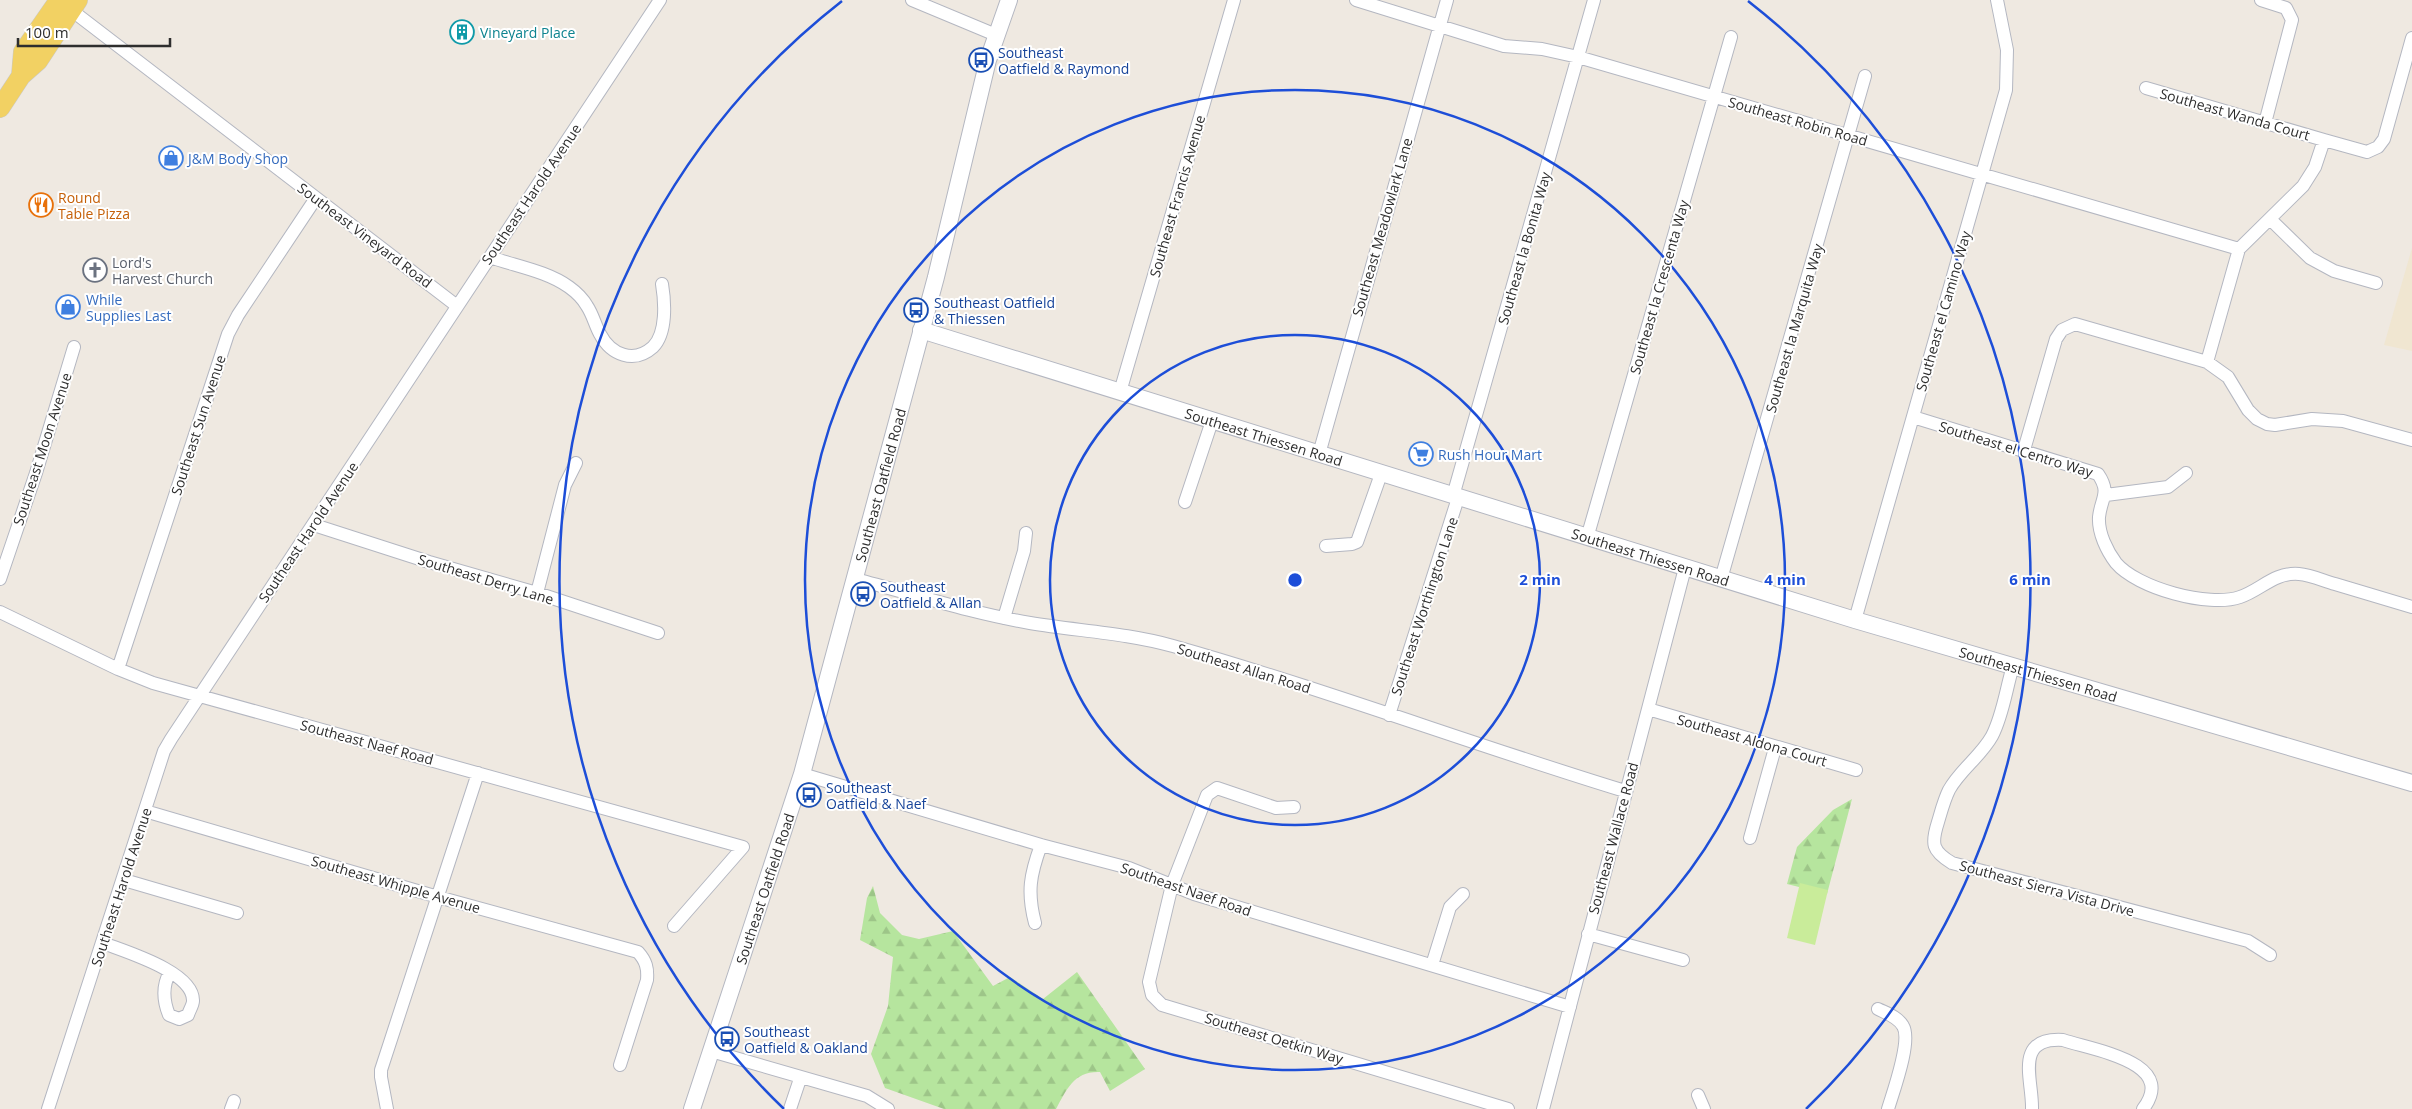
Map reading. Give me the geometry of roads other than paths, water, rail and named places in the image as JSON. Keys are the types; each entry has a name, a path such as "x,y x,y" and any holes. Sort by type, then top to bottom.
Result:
{"main road":[{"name":"Southeast Oatfield Road","path":"692,1109 802,774 921,330 977,104 996,35 1009,0"},
{"path":"0,108 21,76 23,52 65,2"},
{"name":"Southeast Thiessen Road","path":"921,330 1855,620 2412,783"}],"street":[{"name":"Southeast Harold Avenue","path":"48,1109 124,880 164,751 198,695 314,525 660,0"},
{"path":"912,0 996,35"},
{"name":"Southeast Francis Avenue","path":"1120,392 1234,0"},
{"name":"Southeast Robin Road","path":"1356,0 1504,46 1542,49 1578,57 2239,249"},
{"name":"Southeast Meadowlark Lane","path":"1319,454 1447,0"},
{"name":"Southeast la Bonita Way","path":"1455,497 1594,0"},
{"name":"Southeast el Camino Way","path":"1855,620 2006,90 2008,71 2004,28 1997,0"},
{"path":"2261,0 2286,8 2292,20 2265,123"},
{"name":"Southeast Vineyard Road","path":"65,2 457,306"},
{"name":"Southeast la Crescenta Way","path":"1587,538 1731,37"},
{"name":"Southeast Wanda Court","path":"2146,88 2367,152 2378,147 2384,139 2412,38"},
{"name":"Southeast la Marquita Way","path":"1721,579 1850,135 1865,76"},
{"path":"2207,362 2239,249 2310,177 2324,140"},
{"name":"Southeast Sun Avenue","path":"118,669 228,334 238,315 316,198"},
{"path":"2270,219 2310,258 2334,271 2376,283"},
{"path":"490,257 553,278 568,286 588,306 605,342 617,354 633,357 651,349 657,343 666,310 662,284"},
{"path":"2024,450 2056,339 2062,330 2069,325 2084,326 2207,362 2228,377 2248,410 2257,419 2267,424 2275,425 2312,419 2343,421 2412,440"},
{"name":"Southeast Moon Avenue","path":"0,579 36,473 74,347"},
{"name":"Southeast el Centro Way","path":"1913,417 2098,474 2104,482 2106,495"},
{"path":"1185,502 1212,421"},
{"path":"537,593 565,486 576,463"},
{"path":"2186,473 2168,488 2106,495 2099,516 2104,541 2116,562 2142,582 2199,599 2220,601 2242,597 2279,576 2300,574 2412,607"},
{"path":"1326,546 1357,542 1381,474"},
{"name":"Southeast Worthington Lane","path":"1389,715 1455,497"},
{"name":"Southeast Derry Lane","path":"314,525 429,562 537,593 658,633"},
{"path":"1004,618 1024,551 1026,533"},
{"name":"Southeast Wallace Road","path":"1544,1109 1625,791 1685,568"},
{"name":"Southeast Allan Road","path":"855,580 1004,618 1157,642 1389,715 1519,759 1625,791"},
{"name":"Southeast Naef Road","path":"0,612 118,669 153,683 743,847 674,926"},
{"name":"Southeast Sierra Vista Drive","path":"2013,666 1992,736 1978,756 1954,783 1946,796 1933,838 1935,848 1940,856 1952,863 2248,941 2270,954"},
{"name":"Southeast Aldona Court","path":"1648,709 1775,748 1856,770"},
{"path":"1750,838 1775,748"},
{"path":"387,1109 381,1070 478,773"},
{"name":"Southeast Naef Road","path":"802,774 1041,845 1129,868 1203,897 1570,1007"},
{"name":"Southeast Oetkin Way","path":"1294,807 1276,808 1217,788 1207,795 1172,885 1149,982 1152,995 1162,1005 1508,1109"},
{"name":"Southeast Whipple Avenue","path":"145,811 438,897 638,952 644,958 648,969 647,980 620,1065"},
{"path":"1035,923 1029,902 1034,864 1041,845"},
{"path":"124,880 236,913"},
{"path":"1432,965 1450,907 1463,894"},
{"path":"1588,934 1683,960"},
{"path":"103,943 153,962 170,972"},
{"path":"1878,1009 1894,1017 1904,1026 1906,1040 1888,1109"},
{"path":"2032,1109 2032,1095 2027,1072 2028,1060 2038,1047 2052,1040 2063,1040 2135,1063 2146,1072 2152,1086 2151,1094 2143,1109"},
{"path":"711,1051 800,1079 867,1096 888,1109"},
{"path":"790,1109 800,1079"},
{"path":"1698,1095 1704,1109"}],"place":[{"name":"Vineyard Place","path":"462,32"},
{"name":"Southeast Oatfield & Raymond","path":"981,60"},
{"name":"J&M Body Shop","path":"171,158"},
{"name":"Round Table Pizza","path":"41,205"},
{"name":"Lord's Harvest Church","path":"95,270"},
{"name":"While Supplies Last","path":"68,307"},
{"name":"Southeast Oatfield & Thiessen","path":"916,310"},
{"name":"Rush Hour Mart","path":"1421,454"},
{"name":"Southeast Oatfield & Allan","path":"863,594"},
{"name":"Southeast Oatfield & Naef","path":"809,795"},
{"name":"Southeast Oatfield & Oakland","path":"727,1039"}]}
